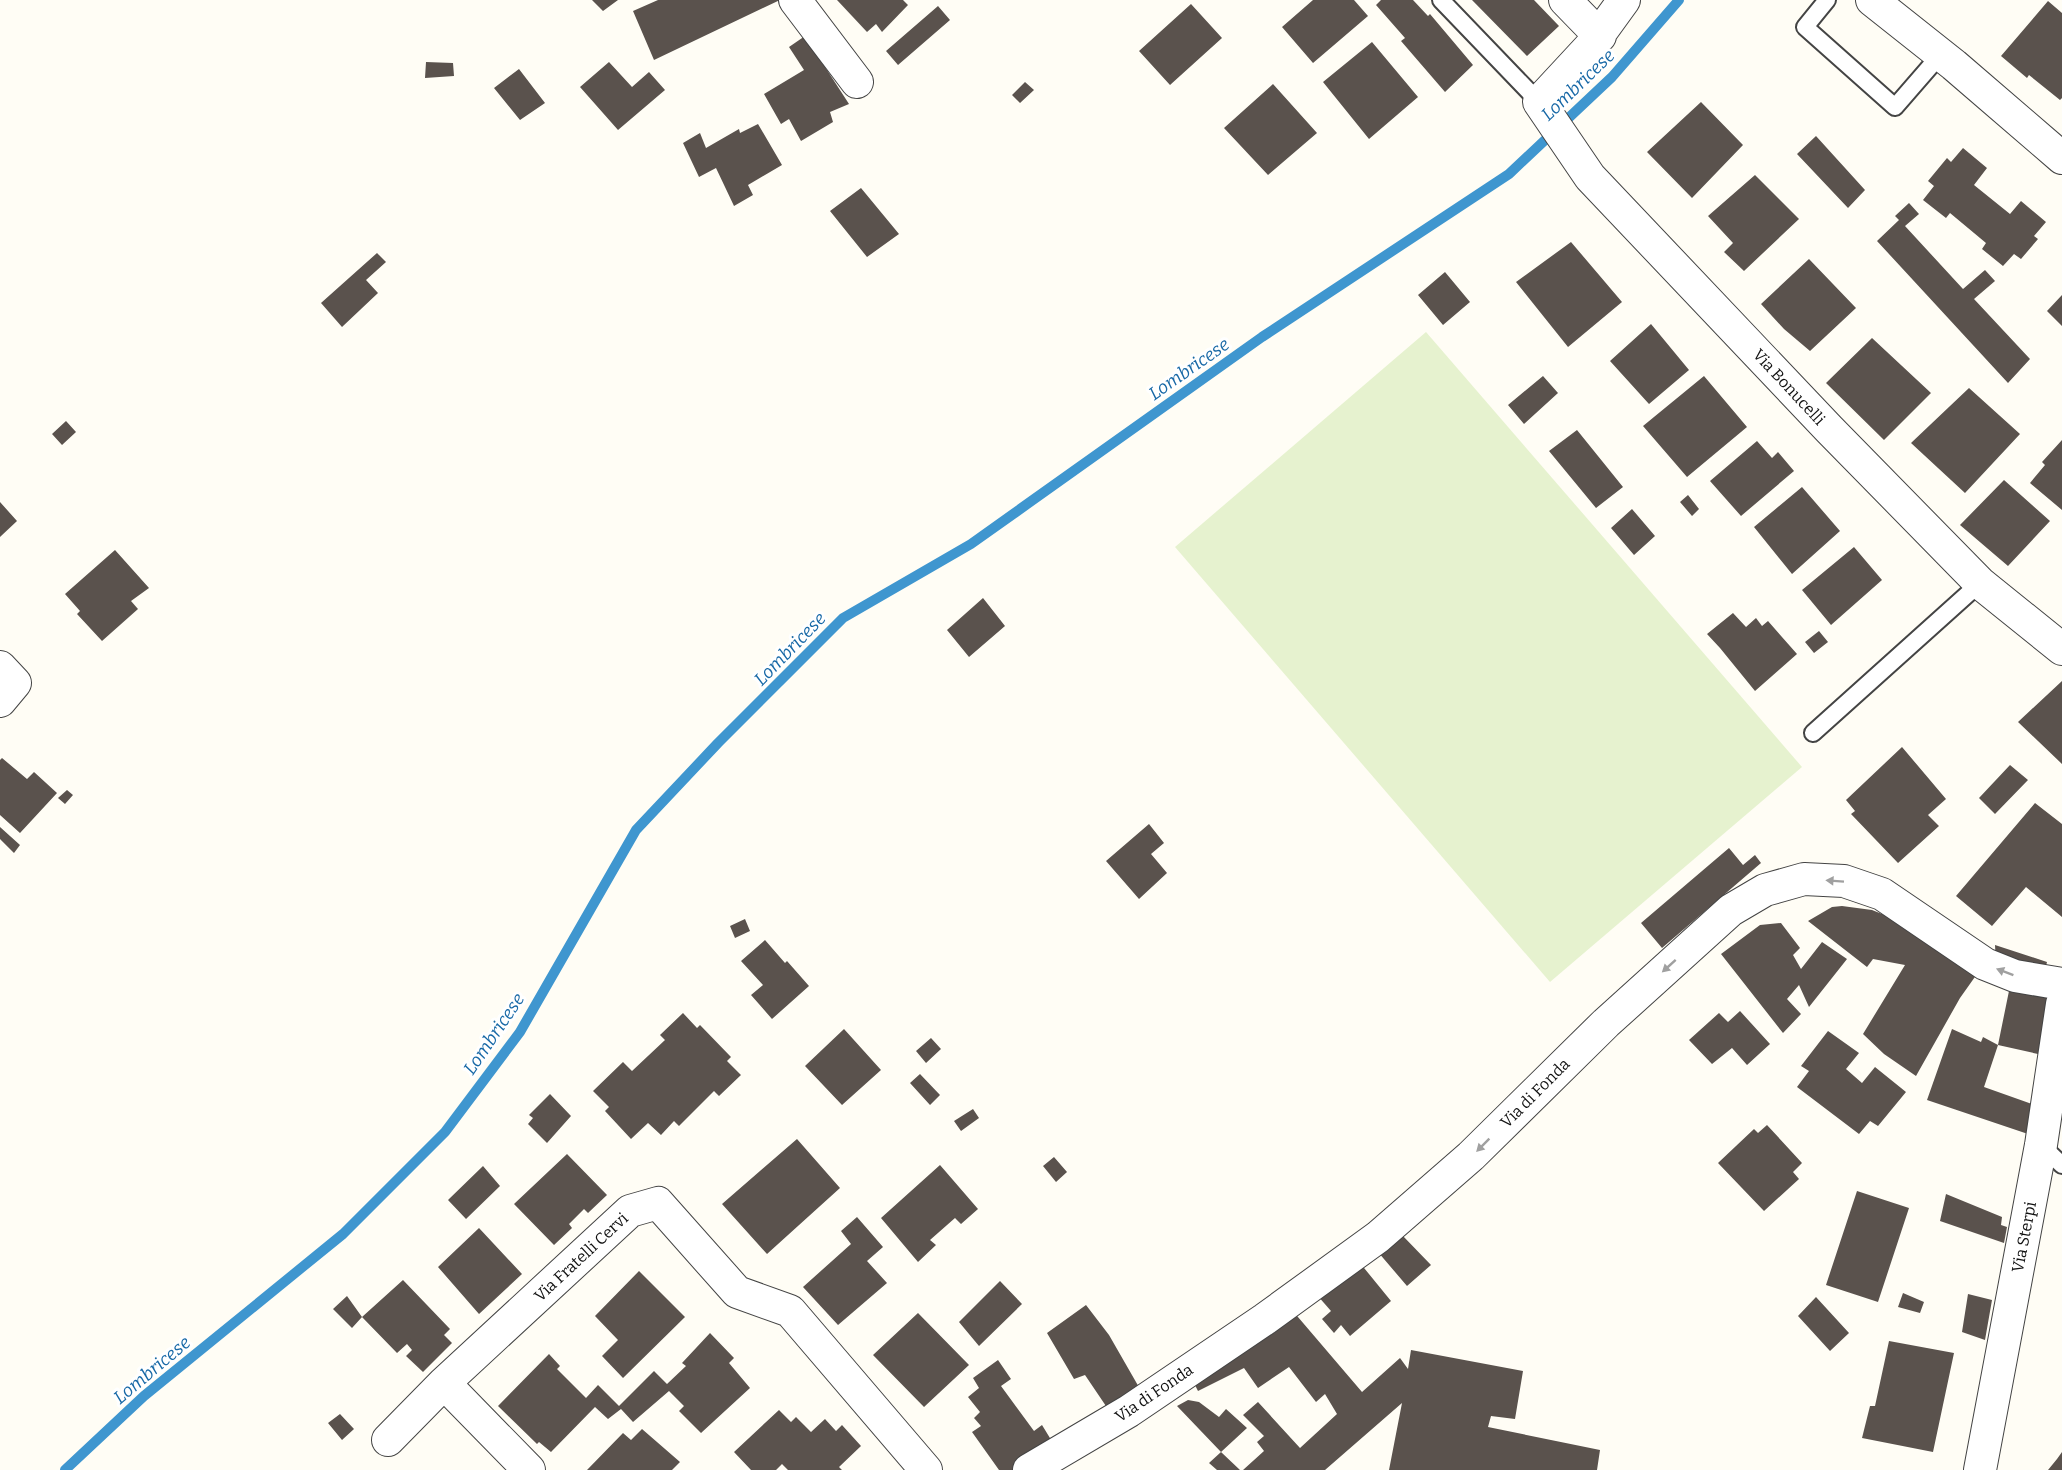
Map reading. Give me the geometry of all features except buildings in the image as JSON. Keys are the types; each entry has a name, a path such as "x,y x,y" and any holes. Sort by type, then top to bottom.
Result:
{"street":[{"path":"795,0 857,82"},
{"path":"1565,0 1600,36"},
{"path":"1539,102 1600,36 1624,0"},
{"path":"1872,0 1941,54 2062,158"},
{"name":"Via Bonucelli","path":"1539,102 1590,177 1829,429 1980,583 2062,649"},
{"path":"0,667 15,683 0,701"},
{"name":"Via di Fonda","path":"1029,1470 1130,1411 1378,1237 1471,1156 1606,1023 1731,910 1765,890 1804,879 1844,881 1882,894 1985,964 2015,976 2062,984"},
{"name":"Via Sterpi","path":"1980,1470 2052,1155 2062,1004"},
{"name":"Via Fratelli Cervi","path":"388,1440 444,1383 630,1211 658,1203 737,1292 790,1311 926,1470"},
{"path":"444,1383 529,1470"}],"lane":[{"path":"1441,0 1539,102"},
{"path":"1827,0 1805,27 1895,107 1941,54"},
{"path":"1813,733 1980,583"}],"green space":[{"path":"1426,332 1802,767 1550,982 1175,547"}],"waterway":[{"name":"Lombricese","path":"65,1470 144,1396 343,1234 445,1132 520,1032 636,830 718,743 843,618 971,544 1262,337 1509,174 1612,77 1679,0"}]}
